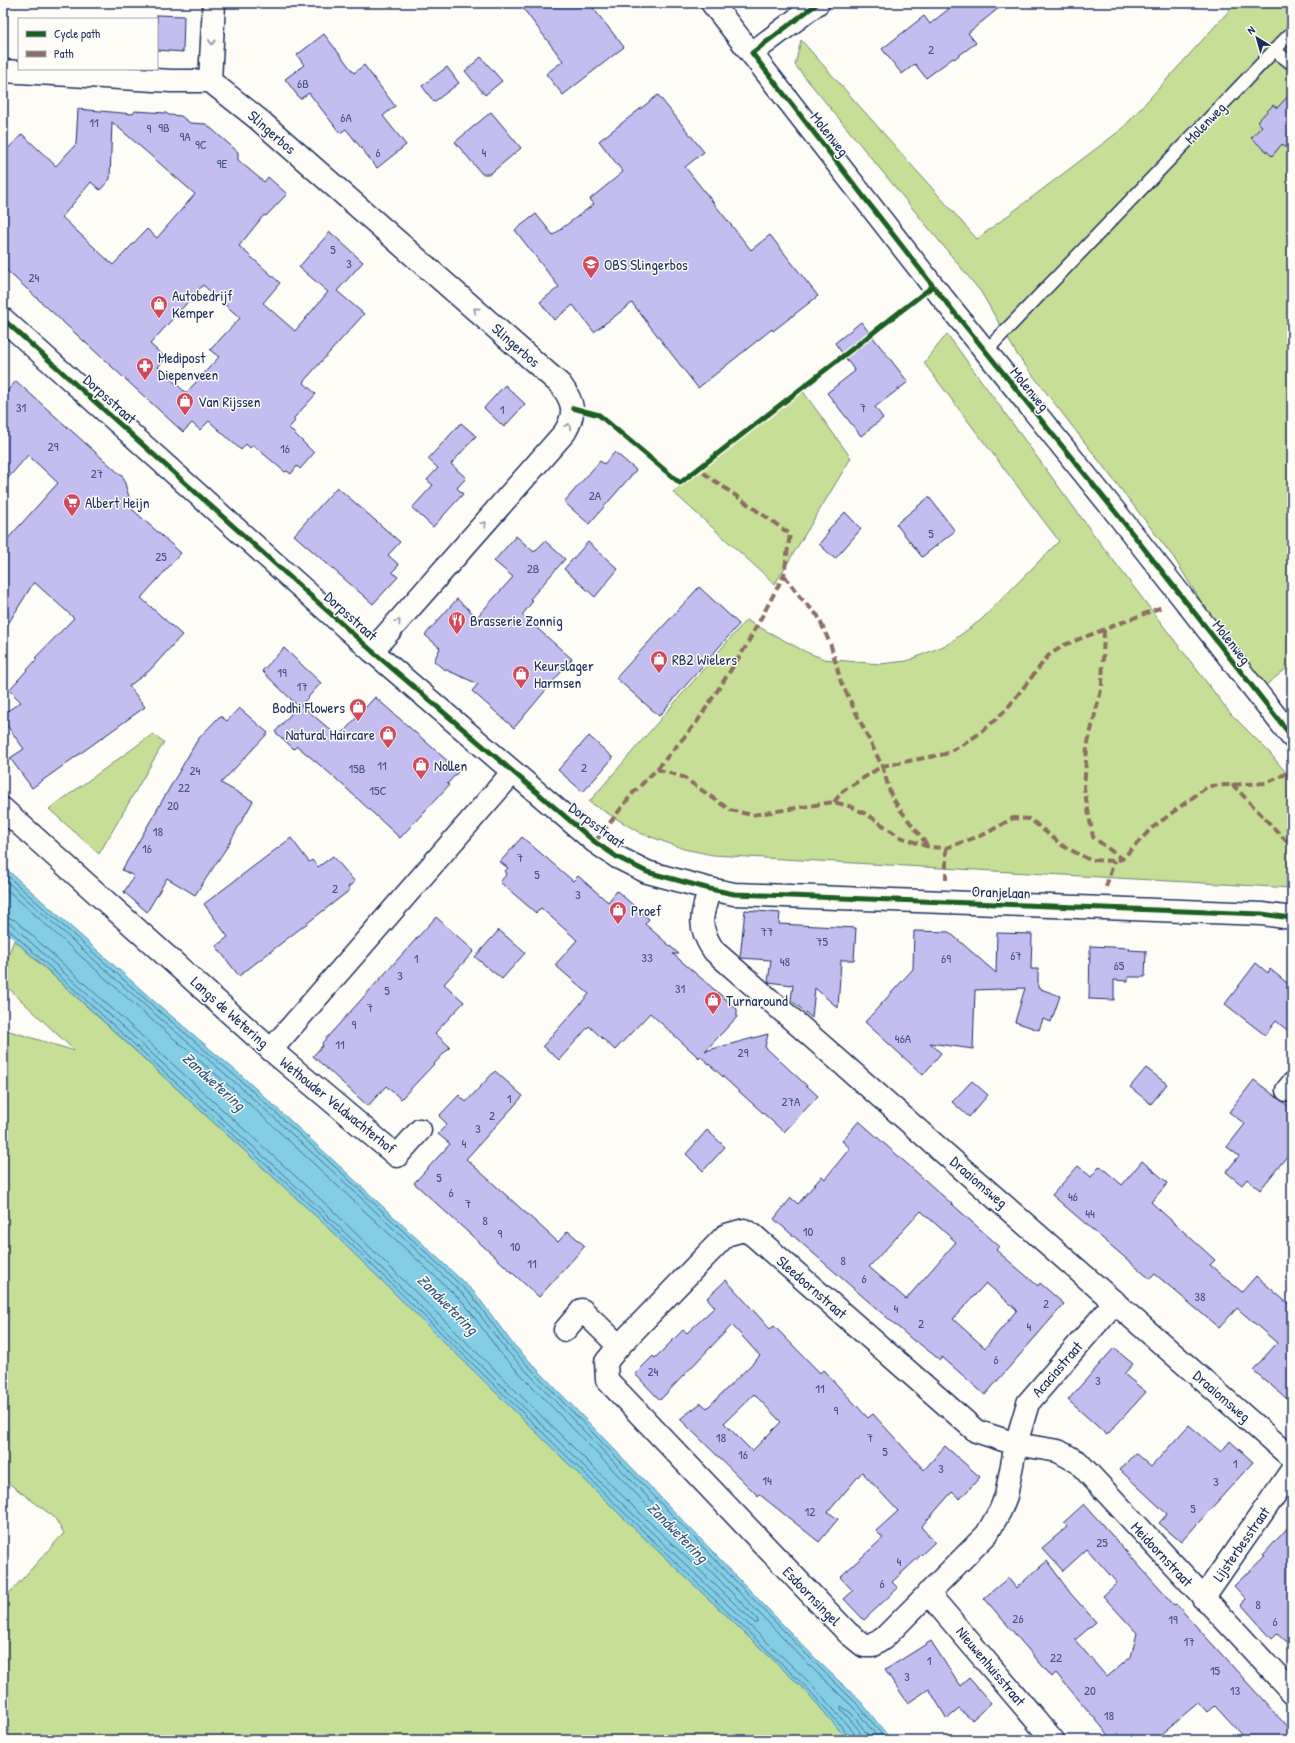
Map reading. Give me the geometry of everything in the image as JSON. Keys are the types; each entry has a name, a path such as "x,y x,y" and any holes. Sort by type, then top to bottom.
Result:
{"street":[{"path":"3,71 171,81 210,81 214,3"},
{"name":"Molenweg","path":"712,3 985,352 1288,723"},
{"path":"752,53 818,3"},
{"name":"Slingerbos","path":"210,81 258,119 561,385 570,397 573,408 571,422 565,432 372,651"},
{"name":"Dorpsstraat","path":"3,319 372,651 595,842 617,857 647,872 710,889"},
{"name":"Langs de Wetering","path":"3,809 271,1050 513,772"},
{"name":"Oranjelaan","path":"710,889 734,894 1262,914 1292,918"},
{"name":"Draaiomsweg","path":"710,889 703,912 702,926 705,938 714,951 1292,1458"},
{"name":"Wethouder Veldwachterhof","path":"271,1050 397,1156 420,1130"},
{"name":"Sleedoornstraat","path":"619,1346 726,1235 744,1230 753,1235 976,1431 1016,1444"},
{"name":"Acaciastraat","path":"1016,1444 1028,1403 1115,1302"},
{"path":"565,1330 582,1310 619,1346"},
{"name":"Esdoornsingel","path":"619,1346 606,1362 607,1380 848,1633 864,1646 872,1646 884,1638 987,1534 1000,1511 1006,1496 1016,1444"},
{"name":"Meidoornstraat","path":"1016,1444 1058,1452 1078,1462 1292,1692"},
{"name":"Lijsterbesstraat","path":"1203,1598 1292,1470"},
{"name":"Nieuwenhuisstraat","path":"928,1593 1053,1740"}],"lane":[{"name":"Molenweg","path":"985,352 1292,32"},
{"path":"1274,50 1291,63"}],"green space":[{"path":"1236,3 1292,3 1292,664 1266,685 1220,632 1174,558 1018,356 981,292 795,65 801,40 977,239 1122,129"},
{"path":"947,334 1097,539 1230,713 1269,752 1292,780 1292,888 713,855 684,849 640,833 589,802 746,620 806,652 824,659 880,664 907,661 948,644 981,620 1059,541 924,363"},
{"path":"802,390 851,458 775,584 673,492"},
{"path":"153,734 164,742 99,854 49,809"},
{"path":"14,940 318,1218 637,1531 807,1692 848,1740 3,1740 3,1600 64,1533 54,1517 3,1479 3,1029 75,1051 3,983 3,970"}],"water":[{"name":"Zandwetering","path":"3,866 155,1002 243,1077 475,1293 512,1343 815,1658 862,1703 891,1740 848,1740 807,1692 637,1531 318,1218 3,929"}],"building":[{"path":"519,3 589,3 624,47 563,95 546,74 563,61"},
{"path":"956,3 1005,3 968,33 976,43 954,59 953,58 926,78 915,64 902,74 882,49 924,16 930,24"},
{"path":"157,15 184,16 183,52 158,50"},
{"path":"324,34 354,73 364,65 395,106 383,116 406,145 377,168 346,129 340,133 309,93 300,99 285,79 304,65 297,55"},
{"path":"481,57 502,81 485,95 465,71"},
{"path":"447,67 459,83 434,102 422,86"},
{"path":"1292,92 1292,153 1282,144 1272,156 1251,138 1262,126 1257,122 1273,105 1277,108"},
{"path":"658,95 704,152 685,167 751,250 770,235 818,296 773,331 772,329 698,388 632,303 594,332 573,305 554,320 540,302 559,287 515,230 536,214 553,235 594,204 590,199 623,172 599,141"},
{"path":"78,109 133,114 135,111 166,113 169,115 181,116 190,123 206,124 238,152 238,160 264,182 268,177 287,194 266,216 264,215 239,246 280,283 263,303 295,331 328,292 299,267 330,232 363,262 337,291 364,314 303,382 316,394 293,419 295,421 289,428 314,453 300,469 297,466 291,474 287,471 285,472 253,445 250,448 246,444 241,450 209,421 200,430 192,423 183,432 3,267 3,154 22,134 56,166 76,144","holes":["112,122 195,194 157,238 147,229 113,265 62,217 91,182 100,190 110,179","203,285 240,318 210,350 219,357 186,393 158,367 166,358 150,344"]},
{"path":"491,112 521,148 490,174 482,174 455,142"},
{"path":"861,322 908,382 875,407 883,418 861,436 827,393 855,371 835,343"},
{"path":"16,381 123,477 133,510 181,553 141,598 182,635 149,671 129,686 145,707 32,788 10,758 24,749 3,720 3,714 21,702 9,690 37,659 35,658 74,618 34,582 3,632 3,544 58,483 28,455 3,484 3,396"},
{"path":"505,385 525,404 504,427 484,408"},
{"path":"461,423 476,436 451,464 466,478 457,488 463,494 433,527 412,508 433,485 427,480 438,468 428,459"},
{"path":"615,452 636,470 589,524 564,502 600,461 604,464"},
{"path":"337,487 400,542 388,555 399,565 392,572 398,577 373,604 294,535"},
{"path":"929,497 955,531 922,557 896,524"},
{"path":"845,512 861,529 835,559 819,544 829,532 827,531"},
{"path":"516,536 534,552 545,541 565,559 530,599 533,601 522,615 572,659 514,728 472,691 478,684 442,668 434,661 440,648 425,635 457,599 477,617 513,577 494,561"},
{"path":"588,542 618,569 595,597 564,569"},
{"path":"699,587 739,624 659,716 616,678"},
{"path":"284,648 321,683 301,705 339,737 375,697 459,771 447,784 449,785 400,838 333,776 297,746 294,749 275,732 298,706 262,671"},
{"path":"239,708 268,733 221,783 253,801 227,847 195,895 167,878 147,912 124,892 134,876 122,870 198,739 220,716 227,721"},
{"path":"589,736 613,758 583,792 558,770"},
{"path":"522,837 573,881 578,876 608,902 617,891 649,919 645,924 679,954 673,954 737,1009 737,1017 705,1051 768,1034 765,1047 818,1096 784,1132 650,1013 615,1050 589,1026 559,1060 543,1046 589,994 555,965 577,940 541,908 536,913 500,882 507,874 505,871 508,868 500,862"},
{"path":"291,838 309,862 312,860 318,867 333,856 355,882 348,887 350,890 239,976 216,946 228,937 204,904"},
{"path":"745,910 780,913 779,924 856,928 854,960 841,960 838,1008 815,988 812,1018 791,1000 793,985 768,982 771,960 740,958"},
{"path":"436,917 474,951 444,984 464,1002 435,1033 450,1047 401,1099 386,1086 368,1106 313,1056 323,1045 322,1043"},
{"path":"499,930 525,953 502,979 475,957"},
{"path":"914,931 949,932 996,973 997,933 1032,934 1031,969 1038,969 1038,988 1060,996 1051,1022 1043,1019 1039,1030 1015,1022 1025,988 975,990 973,1049 930,1043 941,1053 923,1075 865,1022 913,969"},
{"path":"1090,946 1130,948 1129,950 1146,951 1145,977 1128,977 1128,981 1114,980 1114,1000 1089,999"},
{"path":"1256,963 1268,973 1270,969 1292,987 1292,1034 1276,1021 1265,1035 1225,1004"},
{"path":"1146,1068 1167,1084 1151,1104 1130,1087"},
{"path":"495,1071 523,1096 466,1159 558,1242 568,1231 585,1246 539,1297 414,1183 450,1144 438,1134 447,1124 439,1116 459,1095 466,1102"},
{"path":"1254,1080 1292,1109 1292,1150 1260,1190 1247,1179 1242,1185 1226,1172 1239,1156 1227,1147 1245,1124 1229,1112"},
{"path":"972,1081 988,1095 969,1117 952,1102"},
{"path":"859,1121 999,1246 996,1250 1038,1286 1040,1283 1064,1304 985,1395 942,1357 940,1360 916,1341 915,1342 774,1219 791,1198 798,1204 822,1176 825,1179 850,1148 842,1141","holes":["921,1211 956,1242 906,1299 869,1267","986,1283 1017,1310 985,1348 953,1319"]},
{"path":"707,1130 725,1147 703,1171 686,1154"},
{"path":"1142,1161 1168,1183 1151,1202 1215,1260 1210,1265 1242,1292 1256,1276 1292,1307 1292,1403 1253,1370 1277,1343 1237,1308 1219,1328 1155,1274 1150,1279 1052,1195 1078,1166 1091,1177 1100,1166 1122,1185"},
{"path":"726,1280 770,1329 774,1326 820,1373 823,1370 868,1418 873,1414 924,1470 945,1446 980,1477 960,1499 952,1492 921,1527 935,1542 892,1582 898,1588 864,1620 844,1599 853,1591 840,1577 883,1538 876,1531 898,1511 862,1472 828,1512 838,1519 819,1542 759,1494 758,1496 680,1419 701,1403 707,1408 760,1356 732,1325 660,1400 635,1374 653,1356 655,1358 683,1330 687,1333 715,1307 707,1298","holes":["754,1394 781,1422 752,1451 724,1423"]},
{"path":"1114,1348 1133,1364 1124,1374 1146,1392 1107,1435 1068,1400"},
{"path":"1189,1425 1221,1452 1230,1441 1253,1462 1181,1542 1159,1523 1167,1514 1120,1470 1135,1453 1151,1467"},
{"path":"1084,1504 1174,1605 1176,1604 1292,1732 1292,1740 1246,1740 1215,1706 1208,1712 1199,1702 1154,1740 1113,1740 1056,1673 1052,1677 984,1598 1008,1578 1016,1588 1047,1561 1071,1594 1096,1622 1075,1640 1107,1677 1131,1657 1137,1633 1103,1596 1117,1583 1087,1549 1063,1571 1042,1548 1067,1527 1063,1523"},
{"path":"1292,1523 1292,1647 1277,1634 1272,1639 1241,1604 1246,1599 1234,1586 1265,1556 1263,1555"},
{"path":"931,1641 960,1686 969,1678 991,1703 972,1720 959,1709 947,1719 929,1689 908,1703 885,1670"}],"marked path":[{"path":"595,842 632,794 657,769 697,722 745,648 784,575 790,534 698,469"},
{"path":"784,575 799,596 818,616 831,646 841,682 882,766 945,754 964,744 980,733 1006,710 1048,656 1064,645 1162,607"},
{"path":"1104,630 1102,686 1087,747 1084,788 1093,837 1122,859"},
{"path":"834,802 843,791 882,766 891,795 928,846"},
{"path":"657,769 683,777 730,810 752,815 834,802 852,807 868,815 900,837 929,847 946,848 985,834 1013,818 1030,819 1063,846 1090,860 1114,861 1122,859 1152,828 1208,786 1266,783 1292,771"},
{"path":"1232,784 1292,847"},
{"path":"946,848 946,882"},
{"path":"1106,887 1114,861"}],"cycle path":[{"path":"818,3 752,53 933,286 1117,514 1292,737"},
{"path":"573,408 599,415 680,483 933,286"},
{"path":"3,319 372,651 595,842 617,857 647,872 734,894 1262,914 1292,918"}],"place":[{"name":"OBS Slingerbos","path":"591,279"},
{"name":"Autobedrijf Kemper","path":"159,319"},
{"name":"Medipost Diepenveen","path":"145,381"},
{"name":"Van Rijssen","path":"185,416"},
{"name":"Albert Heijn","path":"72,517"},
{"name":"Brasserie Zonnig","path":"457,635"},
{"name":"RB2 Wielers","path":"659,674"},
{"name":"Keurslager Harmsen","path":"521,689"},
{"name":"Bodhi Flowers","path":"358,722"},
{"name":"Natural Haircare","path":"388,749"},
{"name":"Nollen","path":"421,780"},
{"name":"Proef","path":"618,925"},
{"name":"Turnaround","path":"713,1015"}]}
